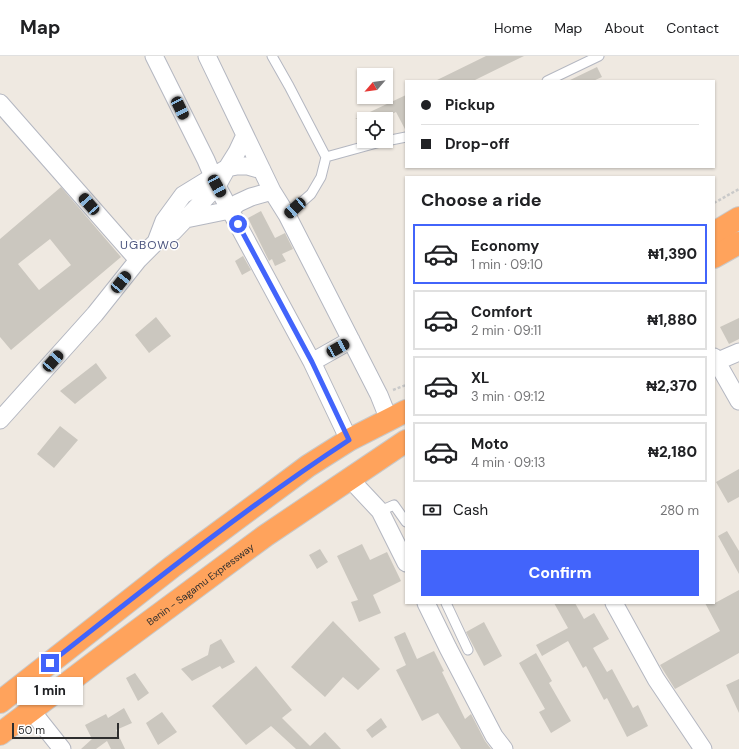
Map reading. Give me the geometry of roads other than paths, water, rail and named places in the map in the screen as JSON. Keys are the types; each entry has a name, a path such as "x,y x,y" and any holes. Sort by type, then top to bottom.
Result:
{"highway":[{"path":"715,232 739,218"},
{"path":"715,256 739,242"},
{"path":"0,702 172,567 308,466 349,440 398,415"},
{"name":"Benin - Sagamu Expressway","path":"0,734 265,536 405,442"}],"street":[{"path":"154,56 206,160 219,177 230,210 312,362 349,440"},
{"path":"207,56 272,191 380,395 398,415"},
{"path":"0,103 138,260"},
{"path":"0,420 95,314 138,260 156,242 173,232 186,220 237,152 245,135"},
{"path":"156,242 164,221 206,160"},
{"path":"183,195 237,166 248,166 262,170"},
{"path":"186,220 230,210 251,197 272,191"},
{"path":"312,362 351,340"},
{"path":"739,352 716,359 739,401"},
{"path":"350,479 380,511 405,561"},
{"path":"426,604 494,736 504,749"},
{"path":"615,604 656,679 703,749"},
{"path":"31,710 62,749"}],"lane":[{"path":"272,56 326,157 321,177 311,194 286,215"},
{"path":"549,80 599,56"},
{"path":"393,139 405,137"},
{"path":"326,157 359,148"},
{"path":"380,511 394,504 405,520"},
{"path":"446,604 468,650"}],"district":[{"name":"UGBOWO","path":"150,245"}]}
